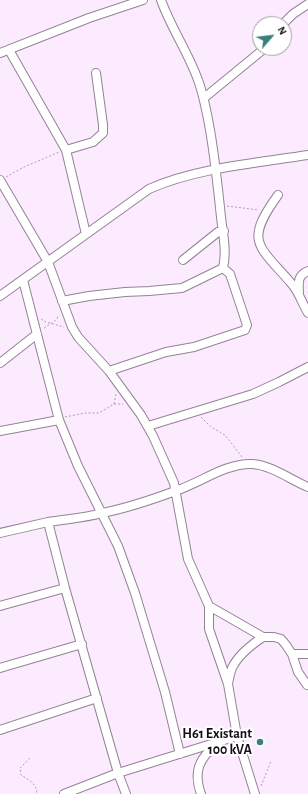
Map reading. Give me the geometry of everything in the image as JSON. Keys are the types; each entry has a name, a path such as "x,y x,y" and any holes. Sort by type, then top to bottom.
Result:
{"street":[{"path":"0,53 89,18 142,0"},
{"path":"63,303 89,296 182,288 223,268 225,260 224,231 221,218 217,170 204,98 192,65 167,16 161,0"},
{"path":"291,16 308,4"},
{"path":"9,50 66,150 86,234"},
{"path":"204,98 255,56"},
{"path":"66,150 93,142 103,133 96,73"},
{"path":"1,294 23,280 149,189 167,181 217,170 308,155"},
{"path":"0,180 48,262 72,327 78,337 109,371 141,415 148,426 174,483 184,544 188,559 209,606 209,629 228,684 237,736 257,792"},
{"path":"278,195 266,211 258,229 257,238 260,246 269,259 292,284 308,313"},
{"path":"183,260 218,232 224,231"},
{"path":"109,371 166,352 194,347 245,330 247,324 230,274 223,268"},
{"path":"299,295 299,278 301,275 308,272"},
{"path":"23,280 59,420 78,466 118,546 135,593 163,685 180,754"},
{"path":"0,363 37,334"},
{"path":"148,426 253,394 308,367"},
{"path":"0,430 59,420"},
{"path":"0,533 48,522 102,514 192,486 207,477 236,466 250,464 260,465 308,487"},
{"path":"48,522 65,588 118,773 126,794"},
{"path":"0,606 65,588"},
{"path":"209,606 263,637 274,637 281,639 292,654 298,672 307,685"},
{"path":"228,684 232,668 240,656 263,637"},
{"path":"0,668 82,644"},
{"path":"292,654 308,654"},
{"path":"0,730 97,698"},
{"path":"64,794 118,773 237,736"},
{"path":"201,794 197,784 199,764 209,752 222,741"}],"path":[{"path":"0,180 32,163 66,150"},
{"path":"220,205 266,211"},
{"path":"37,334 56,320 60,314 63,303"},
{"path":"32,314 50,324 72,327"},
{"path":"114,404 119,386"},
{"path":"59,420 75,414 99,413 114,404 124,404"},
{"path":"191,413 198,415 211,427 225,435 241,456 250,464"},
{"path":"30,758 20,768 21,775 30,780 37,788 37,794"},
{"path":"257,792 271,761"}],"place":[{"name":"H61 Existant 100 kVA","path":"260,742"}]}
